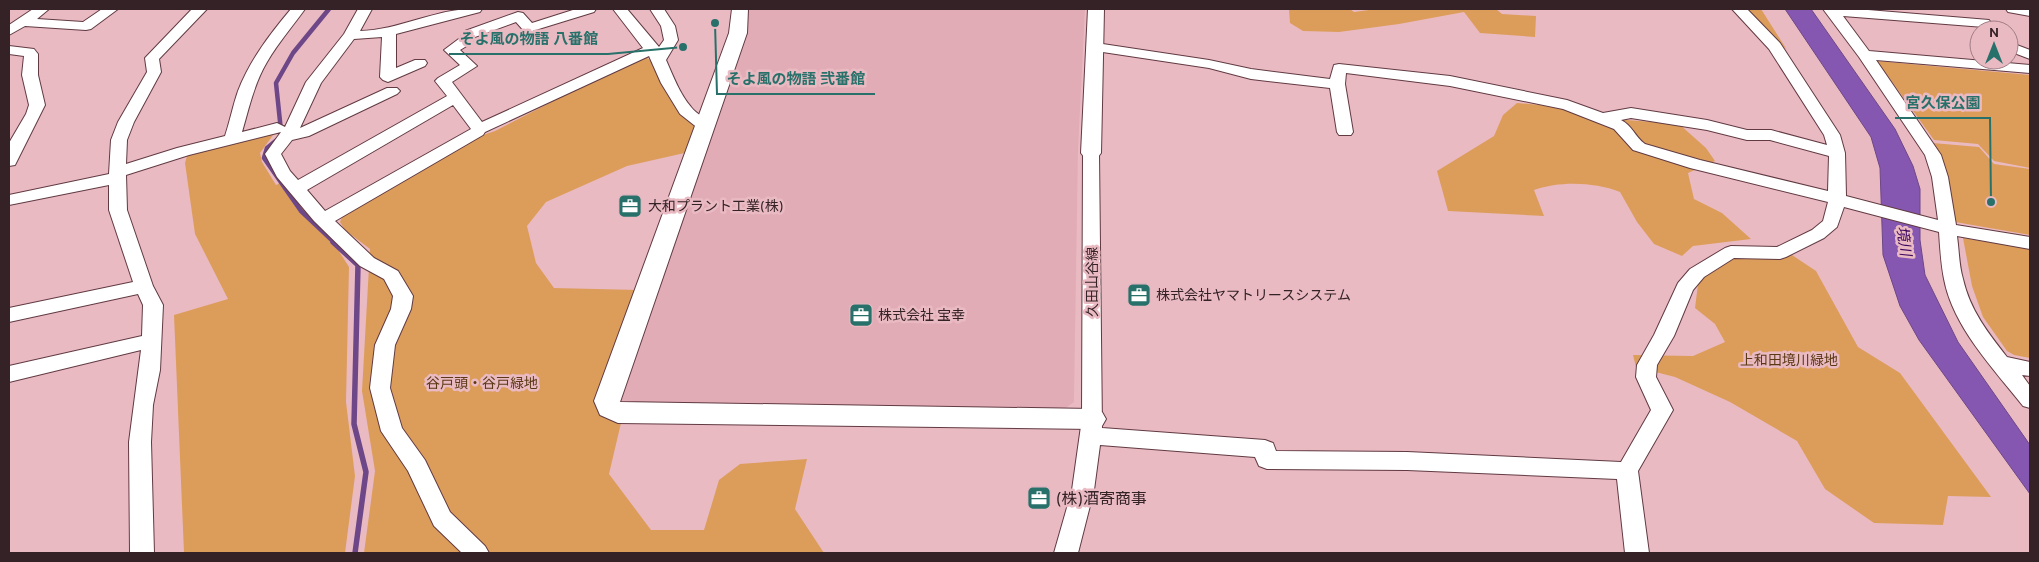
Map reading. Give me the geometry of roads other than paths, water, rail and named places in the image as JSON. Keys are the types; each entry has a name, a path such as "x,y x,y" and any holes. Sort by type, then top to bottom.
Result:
{"street":[{"path":"9,31 42,9"},
{"path":"22,22 86,26 111,9"},
{"path":"142,553 140,442 143,405 150,370 153,305 144,286 118,210 119,140 126,122 154,72 152,58 200,9"},
{"path":"232,139 248,84 278,35 298,9"},
{"path":"365,9 350,34 314,82 286,128 273,154 283,173 322,220 367,262 391,275 403,296 401,309 385,345 380,388 392,432 418,466 442,518 477,553"},
{"path":"350,34 361,35 389,31 475,9"},
{"path":"492,9 503,21"},
{"path":"479,129 443,81 470,66 451,50 465,41 470,34 518,16 529,28 589,9"},
{"path":"620,9 656,54 669,83 686,111 705,126"},
{"path":"322,220 479,129 656,54 671,40 668,26 656,9"},
{"path":"740,9 738,33 607,401 609,408 618,414 1092,428 1265,450 1267,460 1407,461 1627,471"},
{"name":"久田山谷線","path":"1066,553 1083,490 1092,428 1091,153 1096,9"},
{"path":"1638,553 1627,471 1662,410 1652,393 1646,377 1647,365 1664,336 1685,288 1697,273 1731,252 1780,253 1818,234 1831,223 1837,200 1837,153 1832,135 1775,46 1739,9"},
{"path":"2013,9 2030,12"},
{"path":"1830,10 1969,24"},
{"path":"1830,10 1865,56 1933,155 1940,178 1944,228 1953,279 1962,307 1980,337 2030,400"},
{"path":"389,31 388,77 420,63"},
{"path":"1096,47 1209,64 1251,74 1337,84"},
{"path":"9,50 29,52 31,54 30,75 37,105 9,161"},
{"path":"1865,56 2030,69"},
{"path":"1345,132 1337,84 1340,68 1450,81 1567,105 1619,125 1623,128 1631,143 1639,147 1696,164 1766,180 1944,228 2030,243"},
{"path":"9,200 117,175 183,151 232,139 286,128 303,134 392,92"},
{"path":"296,189 455,98"},
{"path":"1602,118 1631,113 1747,135 1771,135 1837,153"},
{"path":"9,130 28,124"},
{"path":"9,316 144,286"},
{"path":"9,374 150,340"},
{"path":"2003,364 2030,369"}],"water":[{"name":"境川","path":"1785,9 1811,9 1895,129 1913,166 1920,189 1920,240 1925,275 1958,342 2030,445 2030,494 1919,340 1900,306 1883,255 1880,168 1871,137"}],"waterway":[{"path":"281,131 276,83 293,53 329,9"},
{"path":"278,139 267,148 264,158 301,211 335,243"},
{"path":"333,242 358,265 354,424 366,472 355,553"}],"place":[{"name":"そよ風の物語 弐番館","path":"715,23"},
{"name":"そよ風の物語 八番館","path":"683,47"},
{"name":"宮久保公園","path":"1991,202"},
{"name":"大和プラント工業(株)","path":"630,206"},
{"name":"株式会社ヤマトリースシステム","path":"1139,295"},
{"name":"株式会社 宝幸","path":"861,315"},
{"name":"(株)酒寄商事","path":"1039,498"}],"park label":[{"name":"上和田境川緑地","path":"1789,360"},
{"name":"谷戸頭・谷戸緑地","path":"482,383"}]}
